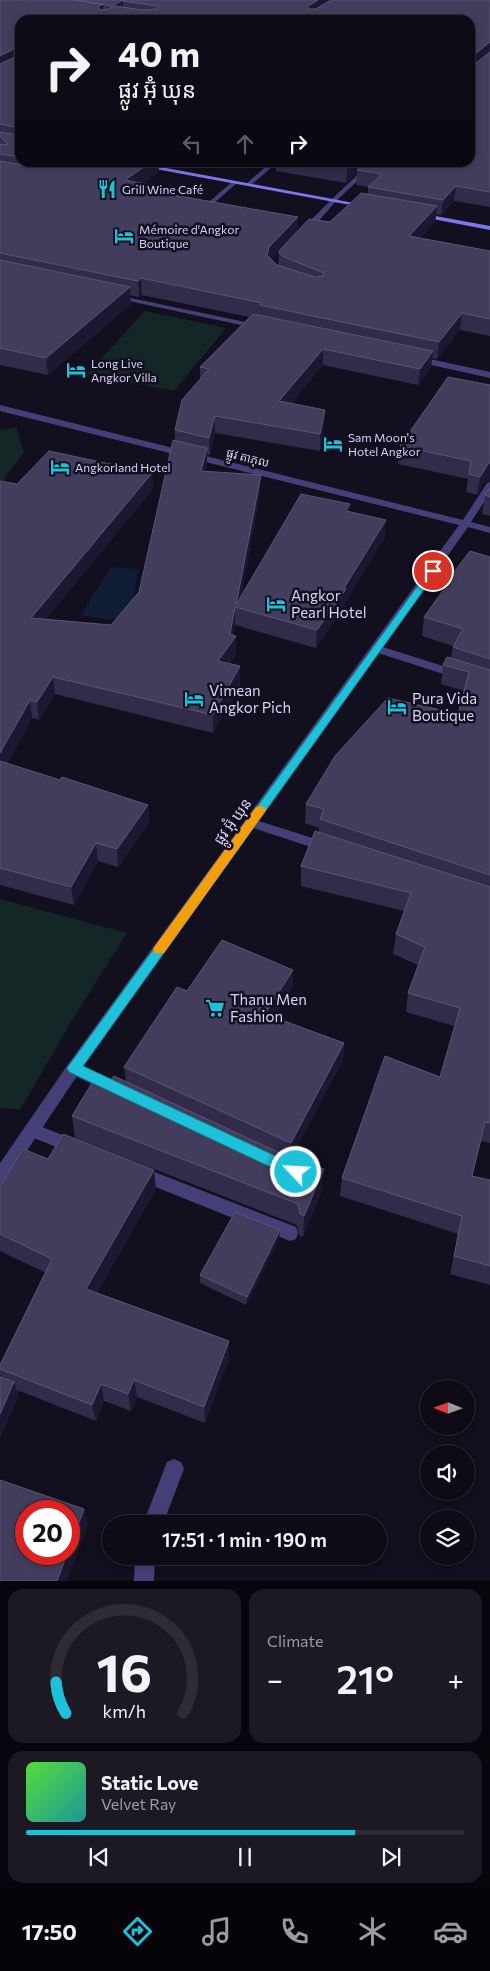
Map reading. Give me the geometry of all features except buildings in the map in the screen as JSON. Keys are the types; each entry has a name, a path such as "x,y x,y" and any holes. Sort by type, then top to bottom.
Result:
{"main road":[{"path":"148,167 373,207"},
{"path":"412,214 490,228"}],"street":[{"path":"248,185 269,167"},
{"path":"302,234 334,200 370,167"},
{"path":"204,209 234,182"},
{"path":"106,294 269,329"},
{"path":"404,357 490,375"},
{"name":"ផ្លូវ តាភុល","path":"0,408 490,530"},
{"name":"ផ្លូវ អ៊ុំ ឃុន","path":"0,1177 74,1068 377,649 466,523 490,485"},
{"path":"377,649 490,685"},
{"path":"250,823 343,853"},
{"path":"74,1068 136,1097"},
{"path":"32,1130 87,1152"},
{"path":"124,1167 290,1233"},
{"path":"156,1515 174,1469"},
{"path":"144,1581 145,1565"}],"green space":[{"path":"145,311 226,328 174,391 87,374"},
{"path":"16,427 24,452 0,485 0,430"},
{"path":"0,899 127,933 68,1027 20,1110 0,1108"}],"water":[{"path":"111,567 138,569 131,614 111,620 81,615"}],"slow traffic":[{"path":"160,949 260,810"}],"place":[{"name":"Grill Wine Café","path":"107,189"},
{"name":"Mémoire d'Angkor Boutique","path":"124,236"},
{"name":"Long Live Angkor Villa","path":"76,370"},
{"name":"Sam Moon's Hotel Angkor","path":"333,444"},
{"name":"Angkorland Hotel","path":"60,467"},
{"name":"Angkor Pearl Hotel","path":"276,604"},
{"name":"Vimean Angkor Pich","path":"194,699"},
{"name":"Pura Vida Boutique","path":"397,707"},
{"name":"Thanu Men Fashion","path":"215,1008"}],"route":[{"path":"296,1172 74,1068 433,571"}]}
